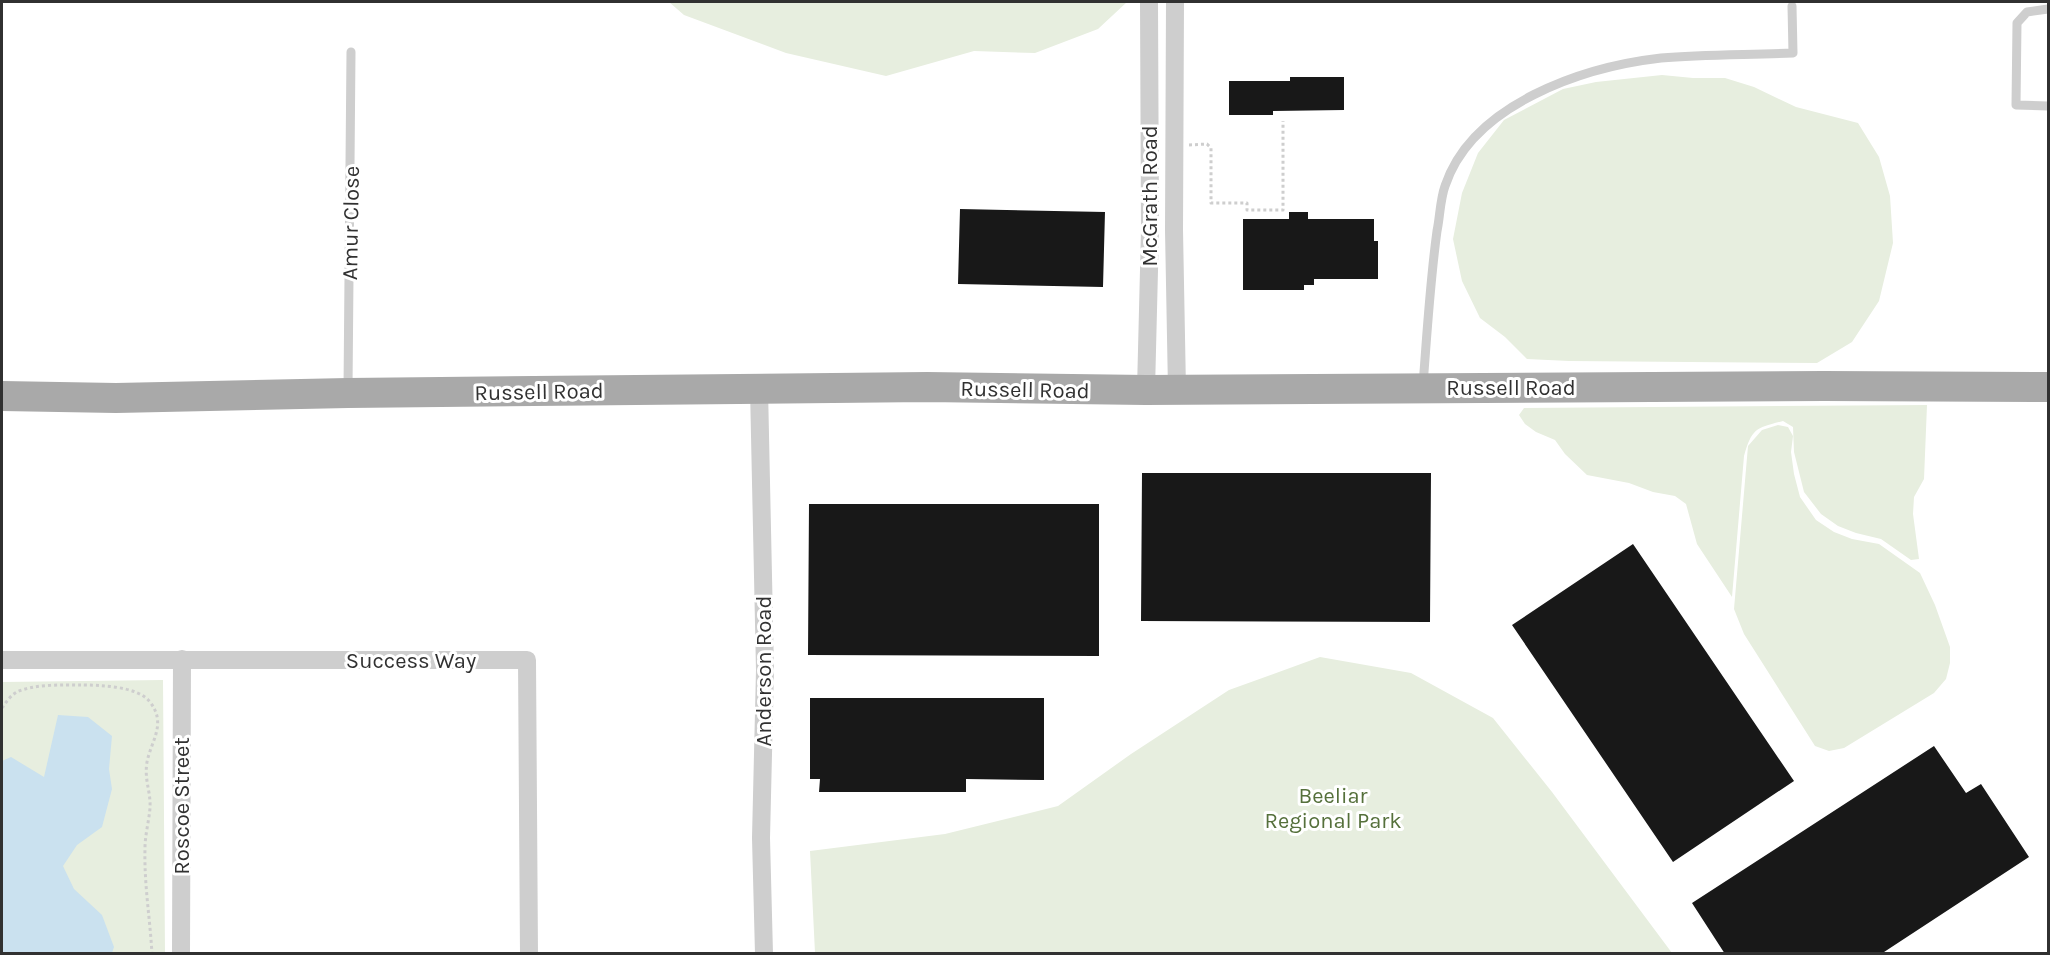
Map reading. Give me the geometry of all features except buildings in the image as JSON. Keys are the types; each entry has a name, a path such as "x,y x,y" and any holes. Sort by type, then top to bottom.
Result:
{"main road":[{"name":"Russell Road","path":"2,396 116,398 348,393 927,387 1177,390 2049,387"}],"street":[{"name":"McGrath Road","path":"1146,390 1150,230 1149,2"},
{"name":"McGrath Road","path":"1175,2 1174,230 1177,390"},
{"name":"Anderson Road","path":"759,388 765,670 761,838 764,954"},
{"name":"Roscoe Street","path":"181,954 182,659"},
{"name":"Success Way","path":"2,660 527,660 529,954"}],"lane":[{"path":"1423,388 1432,265 1444,187 1458,156 1476,137 1516,104 1557,84 1611,68 1660,58 1793,53 1792,6"},
{"path":"2049,9 2026,12 2017,23 2016,105 2049,106"},
{"name":"Amur Close","path":"348,393 351,52"}],"path":[{"path":"1184,149 1192,144 1207,144 1210,148 1211,203 1247,203 1247,210 1283,210 1283,121"},
{"path":"2,708 17,692 46,686 120,688 142,695 149,700 156,712 157,724 157,734 147,761 146,777 150,806 145,847 152,954"}],"green space":[{"path":"669,2 1127,2 1098,29 1035,53 974,51 886,76 786,53 684,15"},
{"path":"1662,75 1725,78 1754,87 1796,107 1858,123 1879,157 1890,196 1893,243 1879,301 1852,342 1817,363 1527,359 1505,337 1480,318 1462,281 1453,239 1462,193 1478,153 1504,120 1563,89 1596,82"},
{"path":"1927,405 1924,479 1914,497 1913,514 1919,559 1911,560 1881,539 1838,526 1821,514 1804,492 1794,452 1793,427 1783,421 1767,425 1756,431 1744,456 1732,597 1697,544 1686,504 1675,496 1653,492 1629,483 1587,475 1565,454 1555,440 1536,432 1525,424 1519,415 1524,408"},
{"path":"1778,425 1788,427 1793,436 1791,452 1800,497 1816,520 1834,532 1852,539 1879,544 1920,573 1935,605 1950,647 1950,663 1946,679 1934,693 1844,748 1829,751 1815,746 1744,634 1734,609 1748,446 1762,430"},
{"name":"Beeliar Regional Park","path":"1320,657 1411,673 1493,718 1552,792 1672,953 815,953 810,851 945,834 1058,806 1131,754 1229,690"},
{"path":"163,680 165,953 2,953 2,682"}],"water":[{"path":"58,715 88,717 112,736 109,769 112,789 102,827 77,845 63,866 74,889 102,915 114,947 112,953 2,953 2,761 11,757 44,777"}]}
